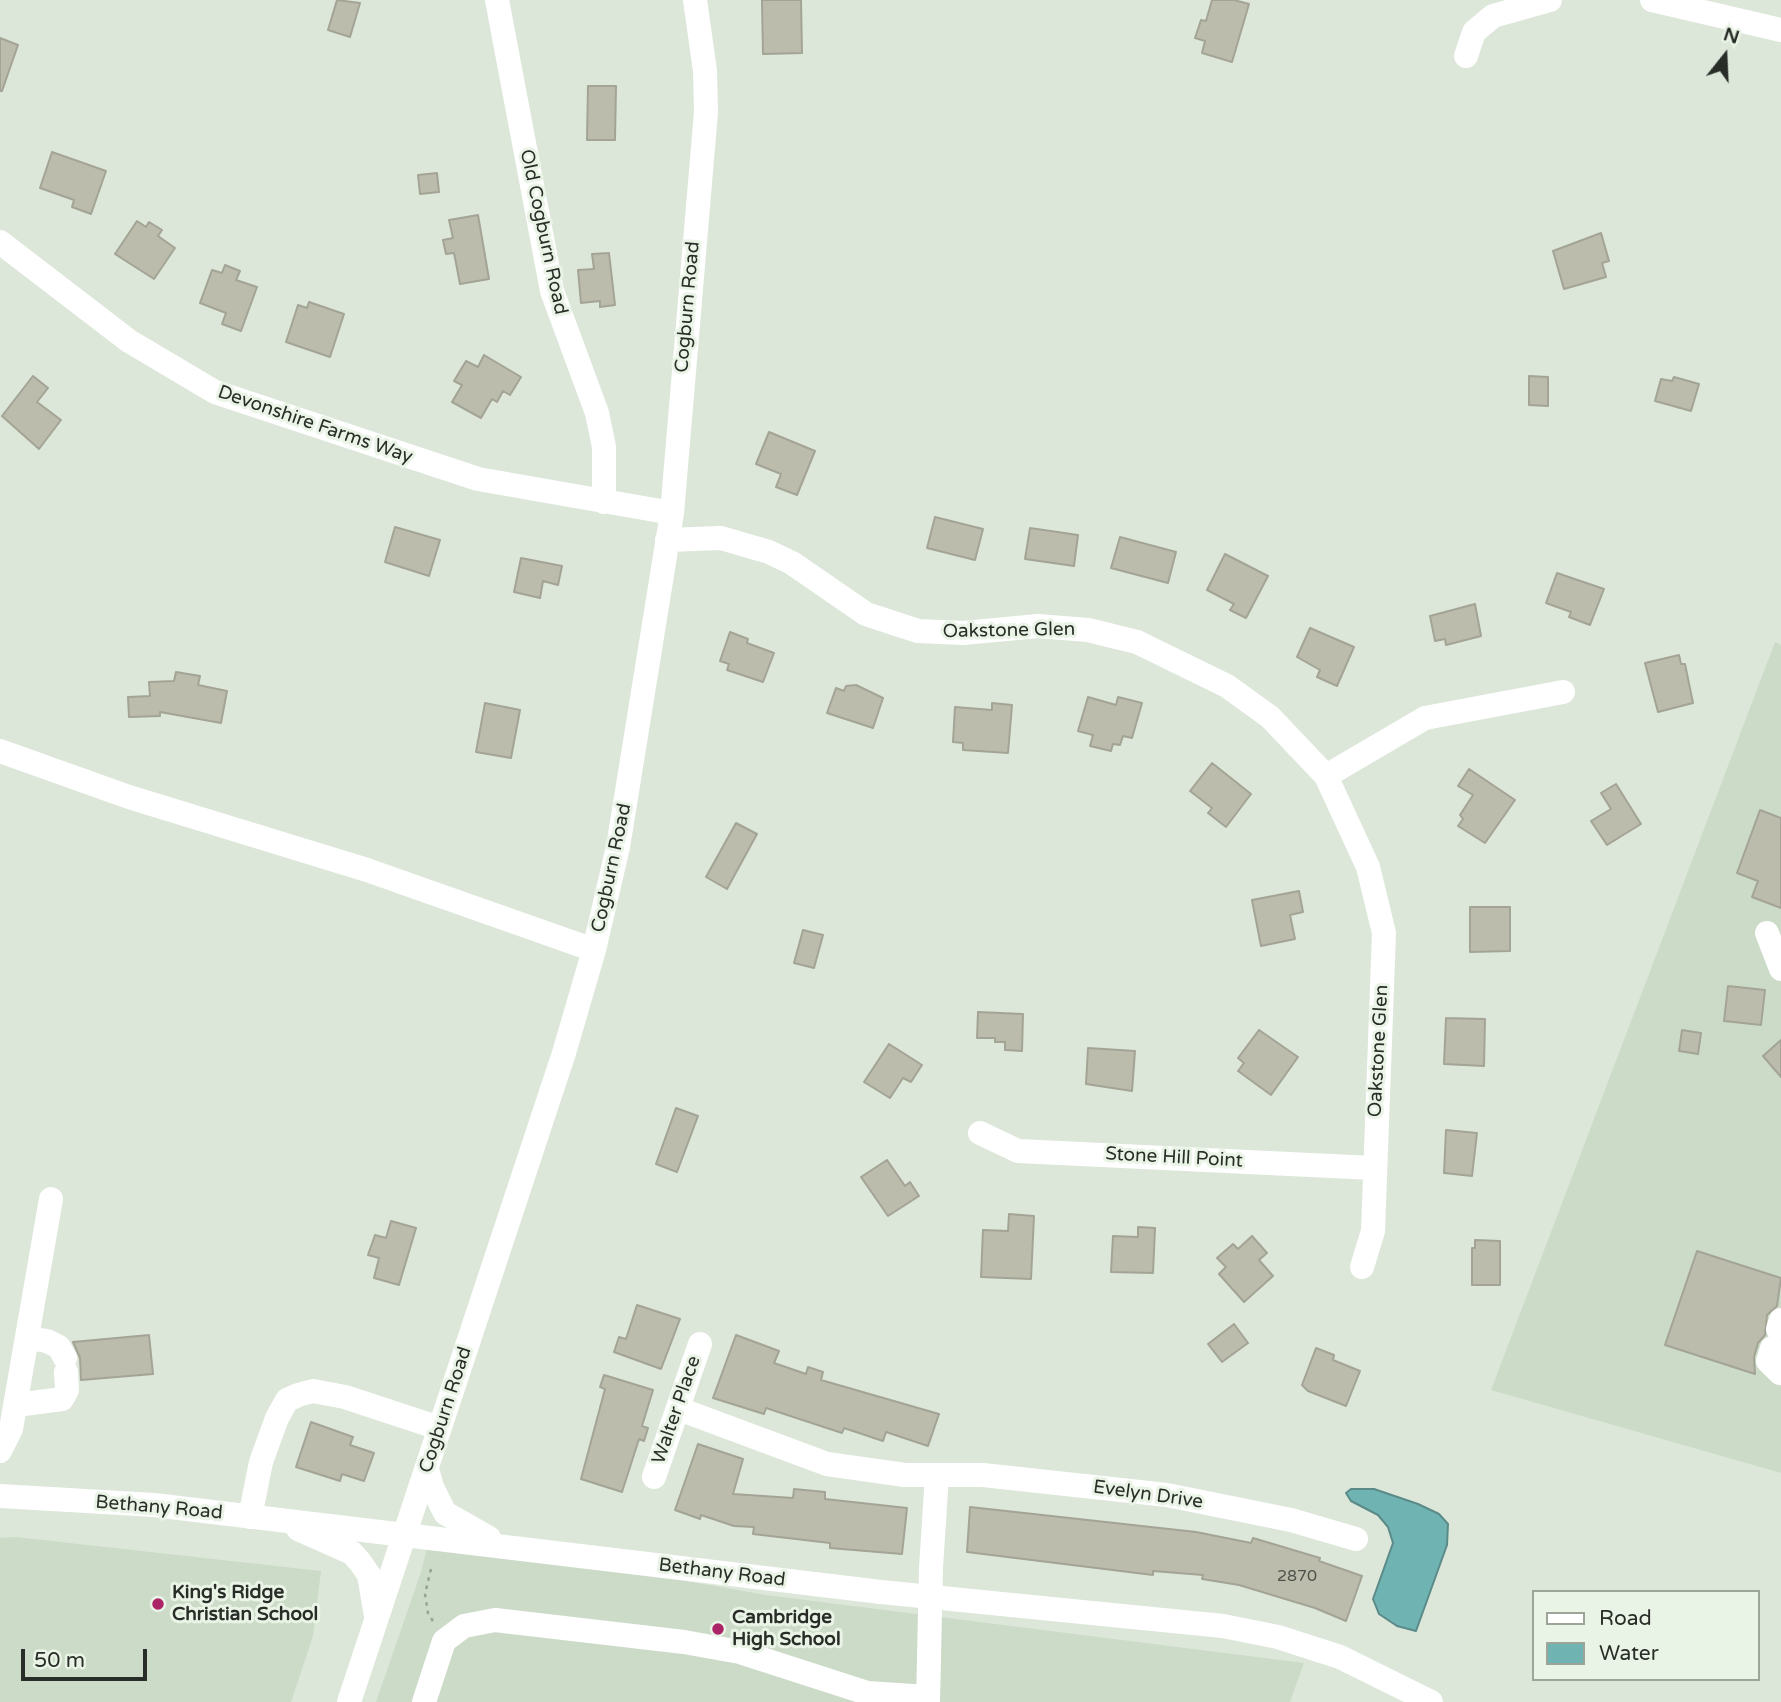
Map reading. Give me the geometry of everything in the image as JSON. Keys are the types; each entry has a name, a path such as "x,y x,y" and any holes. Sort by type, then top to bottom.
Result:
{"street":[{"name":"Old Cogburn Road","path":"497,0 552,291 597,413 604,447 604,502"},
{"name":"Cogburn Road","path":"349,1702 564,1053 594,950 635,754 672,513 706,112 705,71 695,0"},
{"path":"1466,55 1474,32 1493,16 1550,0"},
{"path":"1652,0 1781,30"},
{"name":"Devonshire Farms Way","path":"0,242 129,341 215,392 478,479 672,513"},
{"name":"Oakstone Glen","path":"667,540 720,538 769,552 792,563 866,614 918,631 962,632 1038,626 1088,630 1137,642 1182,662 1247,700 1270,717 1326,776 1368,867 1384,933 1373,1168 1373,1231 1362,1267"},
{"path":"1326,776 1425,718 1563,692"},
{"path":"0,751 129,797 368,870 594,950"},
{"path":"1767,933 1772,953 1781,969"},
{"name":"Stone Hill Point","path":"979,1133 1018,1151 1373,1168"},
{"path":"0,1451 11,1429 16,1405 51,1199"},
{"path":"16,1405 62,1399 67,1390 65,1365 59,1347 47,1341 28,1338"},
{"name":"Walter Place","path":"654,1477 700,1344"},
{"path":"1778,1348 1781,1379"},
{"path":"250,1517 261,1462 277,1418 287,1400 313,1391 345,1397 439,1428"},
{"name":"Evelyn Drive","path":"679,1409 827,1464 905,1475 983,1475 1167,1495 1292,1520 1356,1539"},
{"path":"427,1469 439,1504 450,1518 509,1547"},
{"path":"425,1702 444,1642 464,1626 495,1620 643,1637 740,1652 867,1693 928,1700 937,1475"},
{"name":"Bethany Road","path":"0,1496 154,1505 931,1597 1223,1626 1278,1637 1340,1657 1431,1702"},
{"path":"282,1520 352,1553 369,1575 376,1620"}],"path":[{"path":"431,1569 425,1594 428,1614 444,1642"}],"shaded area":[{"path":"1775,642 1781,645 1781,1473 1491,1390"},
{"name":"Cambridge High School","path":"430,1536 766,1595 1304,1663 1290,1702 376,1702 421,1572"},
{"name":"King's Ridge Christian School","path":"16,1537 321,1571 313,1636 291,1702 0,1702 0,1538"}],"water":[{"path":"1351,1489 1374,1489 1418,1504 1439,1514 1448,1524 1447,1545 1416,1631 1397,1626 1379,1614 1373,1599 1393,1543 1388,1527 1378,1515 1351,1501 1346,1493"}],"building":[{"path":"337,0 360,3 350,37 328,30"},
{"path":"762,0 801,0 802,53 763,54"},
{"path":"1212,0 1234,0 1249,4 1232,62 1202,53 1205,41 1195,38 1201,20 1206,21"},
{"path":"0,38 18,45 2,91 0,91"},
{"path":"588,86 616,86 615,140 587,140"},
{"path":"52,152 106,171 91,214 72,207 74,200 40,188"},
{"path":"437,173 439,192 420,194 418,175"},
{"path":"478,215 489,279 460,284 454,253 446,254 443,240 453,238 449,220"},
{"path":"137,221 146,227 149,222 162,230 158,236 175,248 154,279 115,254"},
{"path":"1601,233 1609,261 1602,263 1606,277 1564,289 1553,251"},
{"path":"609,253 615,305 600,307 600,301 581,303 578,270 594,269 592,254"},
{"path":"225,265 240,271 236,280 257,287 241,331 222,324 226,313 200,303 212,270 222,273"},
{"path":"309,302 344,314 330,357 286,342 298,305 307,308"},
{"path":"484,355 521,377 510,395 503,391 497,402 492,399 481,418 452,402 462,385 454,381 466,361 478,367"},
{"path":"33,376 48,388 37,402 61,420 39,449 2,416"},
{"path":"1529,376 1548,377 1548,406 1529,405"},
{"path":"1674,377 1699,384 1691,411 1655,401 1661,379 1672,381"},
{"path":"769,432 815,451 797,495 776,487 781,474 756,464"},
{"path":"935,517 983,529 975,560 927,548"},
{"path":"395,527 440,540 429,576 385,562"},
{"path":"1030,528 1078,535 1074,566 1025,559"},
{"path":"1120,537 1176,552 1168,583 1111,568"},
{"path":"1225,554 1268,576 1246,618 1230,610 1234,604 1207,590"},
{"path":"521,558 562,566 558,585 543,581 540,598 514,592"},
{"path":"1557,573 1604,589 1590,625 1569,617 1571,612 1546,603"},
{"path":"1475,604 1481,636 1446,645 1445,639 1435,641 1430,616"},
{"path":"1310,628 1354,647 1337,686 1317,677 1320,670 1297,657"},
{"path":"730,632 748,639 747,643 774,653 763,682 727,670 729,664 720,661"},
{"path":"1679,655 1681,664 1685,664 1693,703 1658,712 1645,663"},
{"path":"176,672 200,676 198,685 227,691 221,723 160,712 160,716 129,717 128,697 150,696 149,682 174,681"},
{"path":"856,685 883,698 873,728 827,713 836,688 844,691 846,686"},
{"path":"1088,697 1116,705 1118,697 1142,703 1132,738 1123,736 1120,745 1113,744 1111,751 1090,746 1093,735 1078,731"},
{"path":"485,703 520,710 511,758 476,752"},
{"path":"992,703 1012,705 1008,753 963,750 963,743 953,742 955,707 992,710"},
{"path":"1212,763 1251,794 1226,827 1208,813 1212,808 1190,791"},
{"path":"1469,769 1515,800 1485,843 1458,826 1463,819 1460,815 1473,795 1458,786"},
{"path":"1616,784 1641,824 1607,845 1591,821 1611,809 1601,793"},
{"path":"1760,810 1781,818 1781,908 1752,897 1758,881 1737,873"},
{"path":"736,823 757,834 727,889 706,877"},
{"path":"1299,891 1303,912 1290,915 1295,939 1261,946 1252,900"},
{"path":"1470,907 1510,907 1510,951 1470,952"},
{"path":"803,930 823,935 814,968 794,963"},
{"path":"1728,986 1765,990 1761,1025 1724,1021"},
{"path":"978,1012 1023,1014 1022,1051 1005,1050 1005,1042 995,1042 995,1038 977,1038"},
{"path":"1446,1018 1485,1019 1484,1066 1444,1064"},
{"path":"1259,1030 1298,1057 1271,1095 1238,1071 1244,1063 1238,1058"},
{"path":"1682,1030 1701,1033 1698,1054 1679,1051"},
{"path":"1781,1040 1781,1077 1763,1056"},
{"path":"889,1044 922,1065 911,1082 903,1078 890,1098 864,1082"},
{"path":"1088,1048 1135,1051 1132,1091 1086,1084"},
{"path":"676,1108 698,1116 677,1172 656,1164"},
{"path":"1446,1130 1477,1133 1472,1176 1444,1173"},
{"path":"887,1160 905,1186 910,1182 919,1196 888,1216 861,1177"},
{"path":"1009,1214 1034,1216 1031,1279 981,1277 983,1230 1008,1231"},
{"path":"391,1221 416,1228 399,1285 374,1278 379,1258 368,1255 375,1235 386,1238"},
{"path":"1138,1227 1155,1228 1153,1273 1111,1272 1113,1236 1138,1237"},
{"path":"1252,1236 1267,1253 1259,1260 1273,1276 1244,1302 1219,1274 1226,1267 1217,1258 1233,1244 1238,1249"},
{"path":"1475,1240 1500,1241 1500,1285 1472,1285 1472,1248 1475,1248"},
{"path":"1697,1251 1781,1278 1777,1306 1767,1315 1765,1335 1758,1343 1754,1357 1755,1374 1665,1345"},
{"path":"637,1305 680,1319 661,1369 614,1352 619,1337 626,1339"},
{"path":"1234,1324 1248,1343 1222,1362 1208,1344"},
{"path":"149,1335 153,1374 81,1380 80,1358 73,1342"},
{"path":"736,1335 779,1351 774,1363 806,1374 808,1367 823,1372 821,1380 939,1414 928,1446 886,1432 883,1441 844,1428 842,1433 766,1408 764,1414 713,1398"},
{"path":"1316,1348 1334,1355 1333,1360 1360,1371 1346,1406 1308,1391 1302,1385"},
{"path":"604,1375 653,1390 642,1426 648,1428 644,1441 639,1439 622,1492 581,1479 605,1389 600,1387"},
{"path":"311,1422 353,1437 350,1445 374,1453 364,1481 342,1474 340,1481 296,1467"},
{"path":"698,1444 743,1459 733,1494 793,1498 794,1489 825,1492 825,1499 907,1508 902,1554 830,1548 830,1543 753,1534 754,1527 734,1526 701,1515 700,1519 675,1510"},
{"path":"970,1507 1196,1532 1251,1543 1253,1538 1320,1558 1319,1561 1362,1576 1346,1621 1315,1608 1239,1585 1202,1579 1203,1575 1153,1571 1153,1575 967,1552"}],"place":[{"name":"King's Ridge Christian School","path":"158,1604"},
{"name":"Cambridge High School","path":"718,1629"}]}
